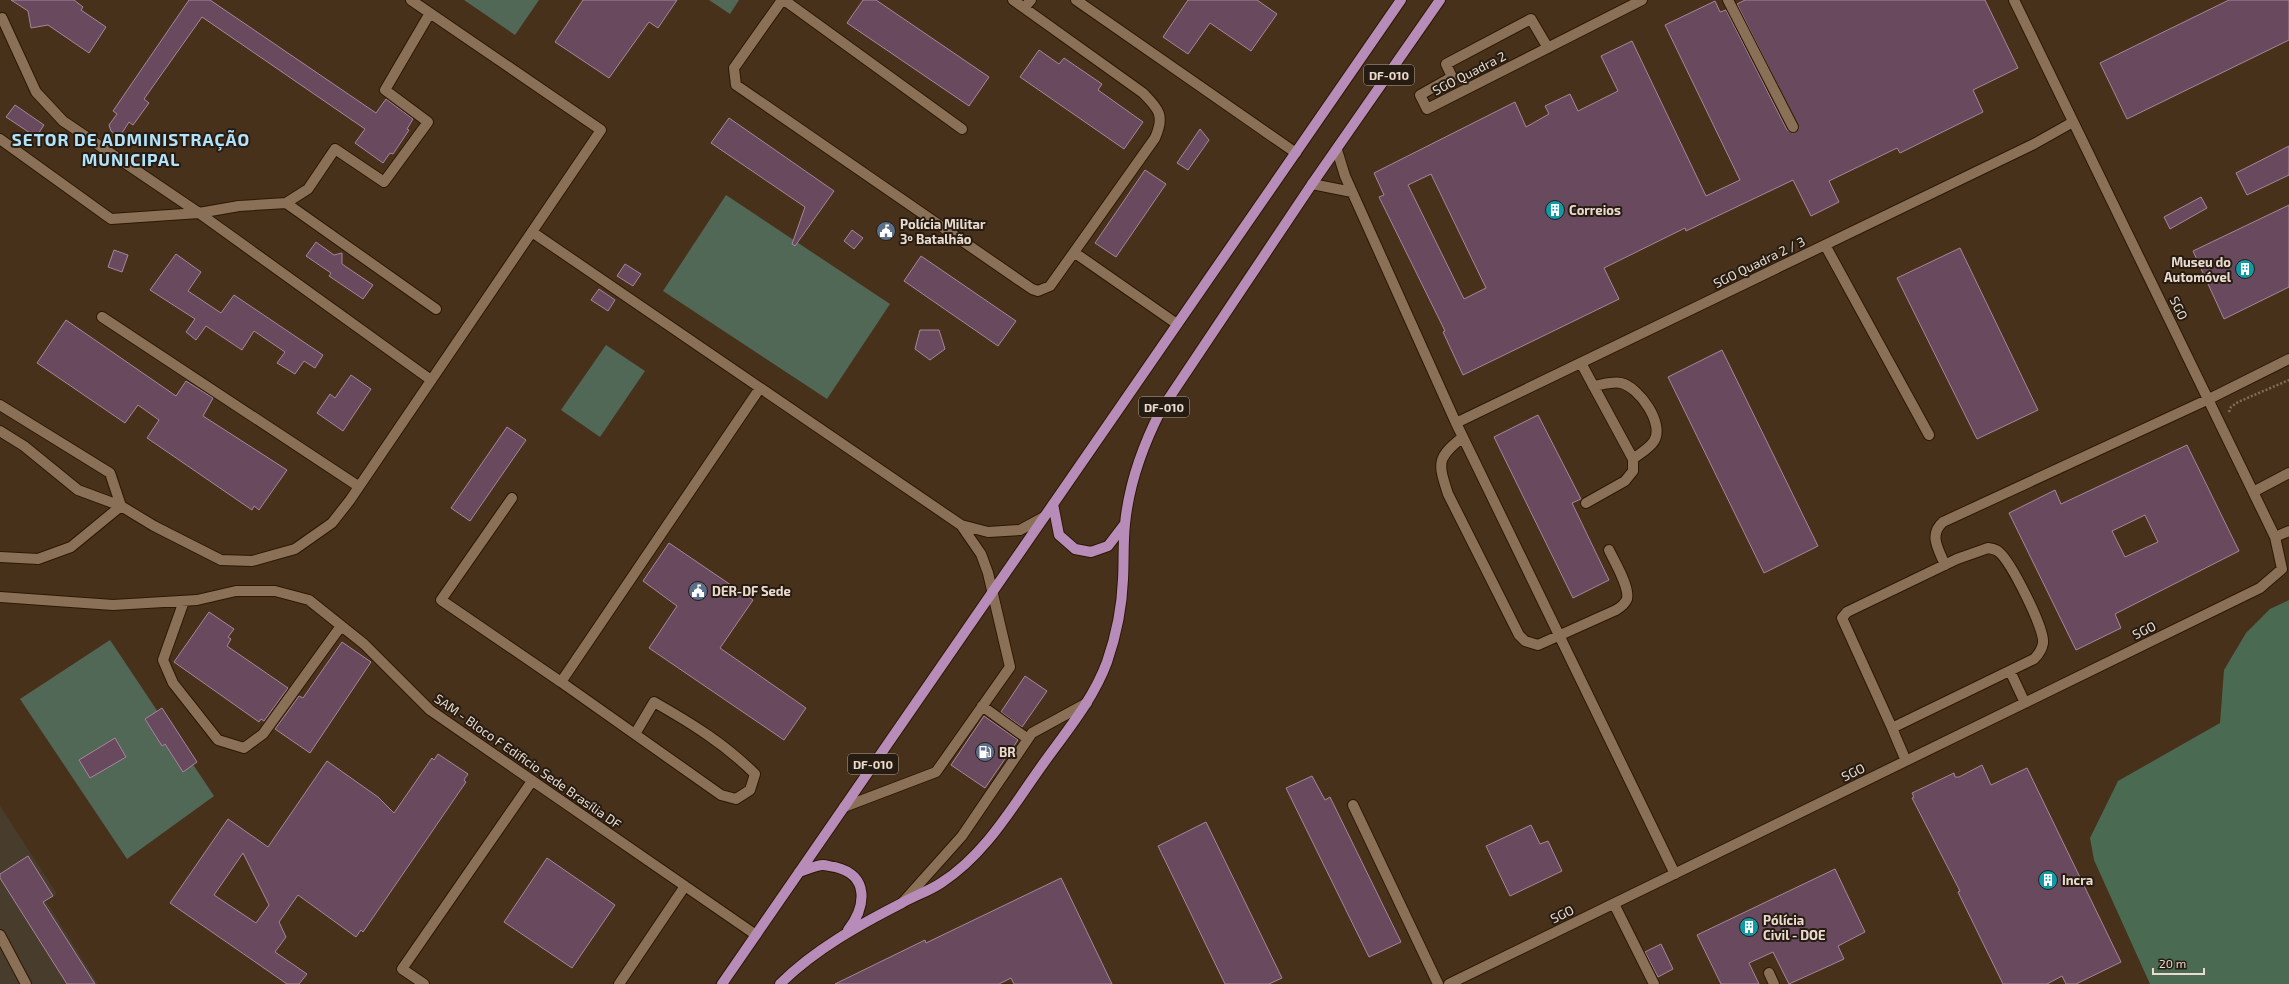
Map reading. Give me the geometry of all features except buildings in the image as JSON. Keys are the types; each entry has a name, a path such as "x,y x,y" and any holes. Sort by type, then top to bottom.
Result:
{"main road":[{"name":"DF-010","path":"722,984 1401,0"},
{"name":"DF-010","path":"780,984 793,971 844,935 903,902 939,885 962,869 986,844 1087,703 1106,663 1116,632 1123,581 1124,525 1133,474 1146,439 1161,410 1312,184 1440,0"},
{"path":"1054,504 1060,535 1075,549 1091,552 1108,546 1124,525"},
{"path":"799,872 823,864 848,870 858,882 863,898 857,918 844,935"}],"lane":[{"path":"0,431 24,446 78,490 121,506 154,526 220,560 252,561 295,549 332,523 350,500 358,486 601,130 411,0"},
{"path":"962,129 783,0 734,68 736,85 1032,289 1038,291 1050,286 1075,253 1155,138 1160,127 1160,114 1154,103 1143,93 1027,4 1013,0"},
{"path":"1076,0 1296,153"},
{"name":"SGO Quadra 2","path":"1548,48 1531,19 1446,64 1452,78 1420,95 1427,109 1548,48 1642,0"},
{"path":"1728,0 1793,127"},
{"name":"SGO","path":"1449,984 2260,588 2282,569 2275,537 2014,0"},
{"path":"0,139 111,220 199,213 239,206 286,203 308,189 335,149 384,182 428,122 385,90 430,13"},
{"path":"2,18 36,92 63,121 199,213 431,380"},
{"name":"SGO Quadra 2 / 3","path":"1456,423 2034,144 2073,122"},
{"path":"1337,150 1352,192 1456,423 1675,874"},
{"path":"1312,184 1352,192"},
{"path":"286,203 436,309"},
{"path":"532,232 961,525 988,532 1020,530 1044,517"},
{"path":"1825,245 1929,435"},
{"path":"1075,253 1177,324"},
{"path":"102,317 358,486"},
{"path":"1945,565 1934,539 1937,528 1943,522 2209,400 2289,359"},
{"path":"1581,363 1633,459 1633,471 1625,481 1586,503"},
{"path":"1593,386 1622,383 1638,393 1655,418 1658,432 1654,442 1633,459"},
{"path":"562,682 760,388"},
{"path":"0,405 110,473 121,506"},
{"path":"1463,437 1446,450 1441,461 1442,474 1448,494 1519,635 1525,641 1538,645 1560,637 1616,610 1624,604 1627,598 1627,589 1609,550"},
{"path":"2253,492 2289,473"},
{"path":"512,498 442,600 721,794 736,799 750,790 755,774 742,761 697,726 654,702 636,734"},
{"path":"0,557 38,559 71,547 100,526 121,506"},
{"path":"844,807 936,772 1010,667 991,594 988,573 980,554 961,525"},
{"path":"2275,537 2289,531"},
{"path":"1892,728 2034,659 2040,652 2043,644 2040,622 2007,562 2000,553 1988,548 1945,565 1847,612 1842,618 1906,760"},
{"name":"SAM - Bloco F Edificio Sede Brasília DF","path":"0,597 113,605 198,600 236,592 275,591 309,600 364,644 430,710 756,935"},
{"path":"184,601 163,660 173,683 218,740 244,748 263,734 341,626"},
{"path":"2010,671 2025,702"},
{"path":"903,902 962,836 1032,733 1087,703"},
{"path":"982,706 1028,739"},
{"path":"424,984 402,969 532,781"},
{"path":"1353,805 1438,984"},
{"path":"619,984 685,886"},
{"path":"1614,904 1654,984"},
{"path":"0,935 26,984"},
{"path":"1769,973 1774,984"}],"path":[{"path":"2229,413 2231,406 2238,402 2289,380"}],"shaded area":[{"path":"0,806 57,894 46,901 98,984 0,984"}],"green space":[{"path":"464,0 539,0 515,35"},
{"path":"709,0 739,0 730,14"},
{"path":"726,195 890,304 827,399 663,291"},
{"path":"606,345 645,371 600,437 561,410"},
{"path":"2289,600 2289,984 2150,984 2094,860 2090,838 2118,781 2220,723 2224,670 2246,633 2270,609"},
{"path":"110,640 214,796 127,859 20,699"}],"place":[{"name":"Correios","path":"1555,210"},
{"name":"Polícia Militar 3º Batalhão","path":"886,231"},
{"name":"Museu do Automóvel","path":"2245,269"},
{"name":"DER-DF Sede","path":"698,591"},
{"name":"BR","path":"985,752"},
{"name":"Incra","path":"2048,880"},
{"name":"Pólícia Civil - DOE","path":"1749,927"}],"district":[{"name":"SETOR DE ADMINISTRAÇÃO MUNICIPAL","path":"131,149"}]}
